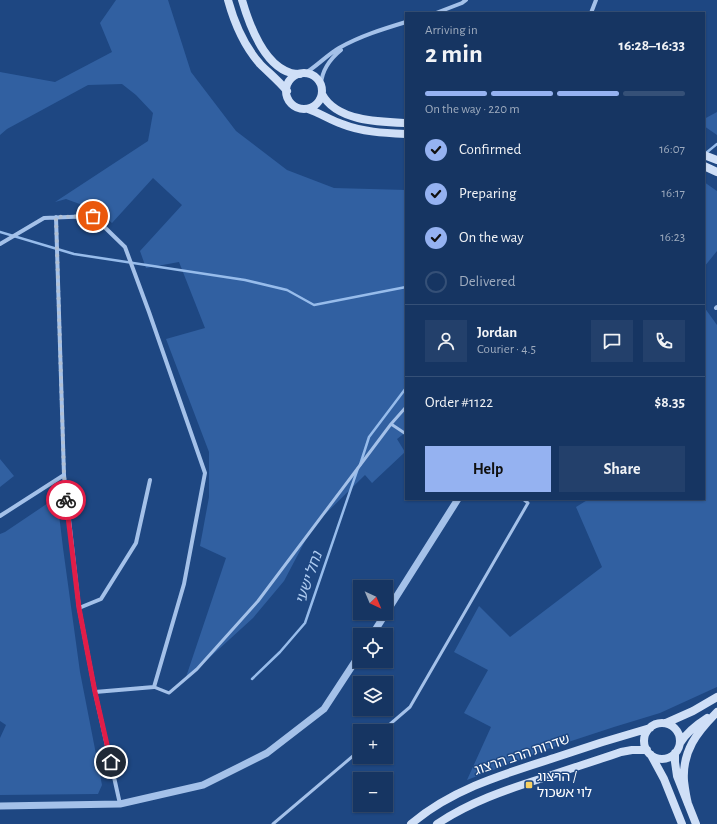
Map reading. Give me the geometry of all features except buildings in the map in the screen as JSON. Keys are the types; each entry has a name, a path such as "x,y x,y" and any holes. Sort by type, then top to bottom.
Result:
{"main road":[{"path":"228,0 237,26 252,54 287,91"},
{"path":"242,0 250,25 265,52 282,69 291,73 309,74 314,76 321,84 322,94 332,107 345,114 359,118 380,122 405,123"},
{"path":"302,74 295,76 291,80 287,91 289,101 298,108 308,109 350,127 379,132 405,134"},
{"path":"308,109 317,104 322,94"},
{"path":"705,155 717,160"},
{"path":"705,166 717,172"},
{"path":"666,723 693,711 717,697"},
{"path":"649,752 661,759 671,756 678,749 685,735 692,728 717,712"},
{"path":"688,804 684,782 686,759 694,739 704,725 717,712"},
{"path":"680,743 679,733 675,728 666,723 655,724 646,732 644,738 645,745 664,779 682,824"},
{"name":"שדרות הרב הרצוג","path":"411,824 442,802 474,786 530,766 650,728"},
{"name":"שדרות הרב הרצוג","path":"437,824 461,809 501,792 621,752 632,750 649,752"},
{"path":"675,753 677,776 696,824"}],"street":[{"path":"439,12 466,0"},
{"path":"591,12 596,0"},
{"path":"302,74 313,69 339,48 369,34 405,22"},
{"path":"321,84 321,77 329,61 345,47 357,40"},
{"path":"0,244 44,218 93,216 125,247 205,473 184,584 154,687 95,692"},
{"path":"56,217 64,475 79,608 95,692 120,804"},
{"path":"0,516 64,475"},
{"path":"79,608 101,600 136,543 150,480"},
{"path":"393,602 457,500"},
{"path":"0,806 120,804 203,786 267,753 324,709 353,665"}],"lane":[{"path":"154,687 169,693 198,669 258,601 391,424 405,409"},
{"path":"391,424 405,433"},
{"path":"390,724 410,707 528,503 524,500"},
{"path":"273,824 353,756"}],"shaded area":[{"path":"116,0 168,0 191,72 236,131 287,170 334,188 405,190 405,433 397,439 405,452 372,483 365,475 313,526 284,581 253,618 185,680 226,558 200,546 209,497 209,452 166,339 205,328 179,262 146,268 140,251 182,205 153,178 112,223 96,210 66,199 55,202 148,141 153,113 136,95 122,84 88,85 7,129 0,135 0,72 55,82 112,52 100,23"},
{"path":"717,112 717,135 705,127 705,118"},
{"path":"705,183 717,191 717,251 705,266"},
{"path":"705,308 717,325 717,687 660,713 550,748 467,780 491,727 464,713 488,670 454,652 479,606 510,637 602,567 576,507 587,500 705,500"},
{"path":"0,459 14,476 0,487"},
{"path":"57,497 80,672 102,785 98,794 0,795 0,738 6,725 0,721 0,534"}],"waterway":[{"name":"נחל ישעי","path":"706,153 717,144"},
{"path":"0,232 74,254 245,280 287,290 314,305 405,287"},
{"name":"נחל ישעי","path":"360,465 369,437 405,389"},
{"name":"נחל ישעי","path":"252,679 280,652 305,623 358,468"}],"way so far":[{"path":"66,500 56,217 93,216"}],"place":[{"name":"הרצוג / לוי אשכול","path":"529,785"}],"route":[{"path":"66,500 79,608 95,692 111,762"}]}
